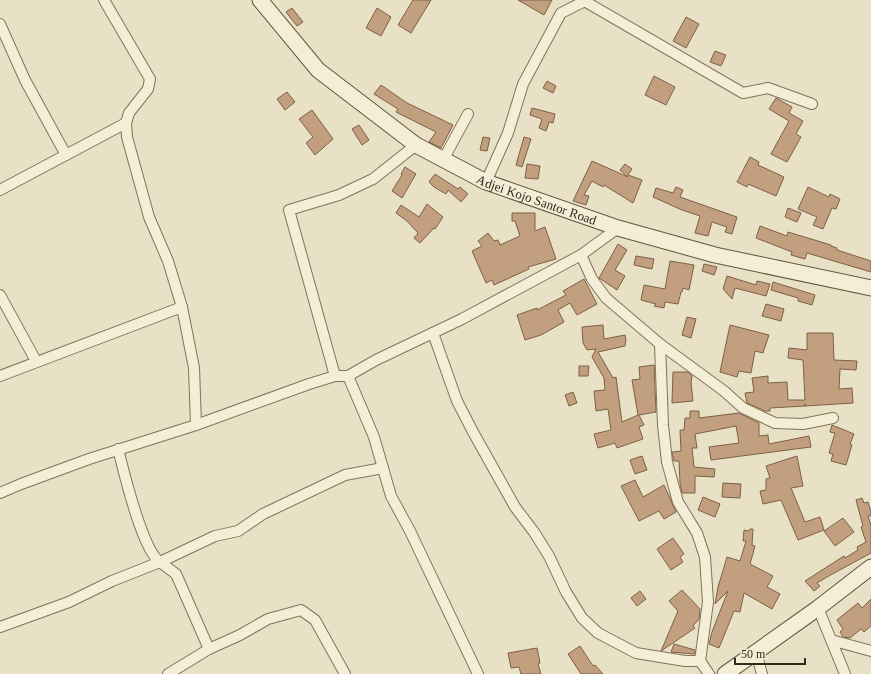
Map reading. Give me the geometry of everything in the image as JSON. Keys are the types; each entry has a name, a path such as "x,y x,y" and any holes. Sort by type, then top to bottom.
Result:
{"street":[{"path":"104,0 150,79 148,89 129,113 126,123 127,137 149,217 168,261 182,307 194,368 196,425"},
{"name":"Adjei Kojo Santor Road","path":"260,0 318,70 416,145 486,182 618,228 715,255 871,288"},
{"path":"486,182 508,134 523,84 561,13 587,1 743,92 768,88 812,104"},
{"path":"0,24 25,80 66,155"},
{"path":"443,160 468,114"},
{"path":"0,190 126,123"},
{"path":"335,376 289,210 340,195 373,179 416,145"},
{"path":"0,494 21,484 118,449 196,425 335,376 348,376 376,360 433,333 581,255 618,228"},
{"path":"581,255 592,279 606,298 660,344 724,391 743,408 775,423 803,424 833,418"},
{"path":"0,295 36,361"},
{"path":"0,376 36,361 182,307"},
{"path":"433,333 457,401 473,432 515,507 534,532 549,556 566,592 582,618 598,633 636,653 700,661"},
{"path":"660,344 663,425 667,462 678,502 697,533 705,557 708,602 700,661 709,674"},
{"path":"348,376 374,437 391,496 410,531 478,674"},
{"path":"118,449 126,485 150,552 176,574 209,649"},
{"path":"0,627 69,602 112,581 160,562 215,536 238,531 263,514 345,475 383,468"},
{"path":"725,674 818,608 871,567"},
{"path":"818,608 845,674"},
{"path":"168,674 209,649 240,635 268,619 301,610 315,620 345,674"},
{"path":"831,640 871,651"},
{"path":"756,652 762,674"}],"building":[{"path":"413,0 431,0 411,33 398,25"},
{"path":"518,0 552,0 544,15"},
{"path":"292,8 303,22 297,26 286,12"},
{"path":"377,8 391,17 381,36 366,28"},
{"path":"686,17 699,24 686,48 673,41"},
{"path":"715,51 726,55 721,66 710,62"},
{"path":"654,76 675,87 666,105 645,95"},
{"path":"547,81 556,86 553,93 543,88"},
{"path":"381,85 407,103 453,125 441,148 429,142 436,132 396,112 398,109 374,94"},
{"path":"287,92 295,102 285,110 277,99"},
{"path":"776,98 792,107 789,113 803,121 796,134 801,137 787,162 771,154 789,121 769,109"},
{"path":"532,108 555,114 553,123 549,122 546,131 539,128 542,119 530,115"},
{"path":"312,110 333,139 315,155 306,143 313,137 299,119"},
{"path":"359,125 369,140 362,145 352,129"},
{"path":"483,137 490,138 487,151 480,150"},
{"path":"524,137 531,139 522,167 516,165"},
{"path":"750,157 759,162 758,165 784,177 776,196 748,184 747,187 737,182"},
{"path":"592,161 628,177 620,170 625,164 632,169 628,175 642,180 633,203 604,185 603,187 592,181 584,195 589,196 586,205 573,201"},
{"path":"527,164 540,166 538,179 525,178"},
{"path":"405,167 416,174 402,198 392,191"},
{"path":"435,174 458,189 460,187 468,194 461,202 448,190 446,194 434,187 429,182"},
{"path":"676,187 683,190 680,197 737,217 732,234 725,232 727,227 712,222 708,236 695,233 700,216 653,197 656,188 673,193"},
{"path":"808,187 829,197 830,194 840,199 836,209 832,208 823,229 813,225 817,217 798,209"},
{"path":"427,204 443,217 435,229 434,228 420,243 414,238 418,233 407,221 396,213 401,205 419,217"},
{"path":"788,208 801,213 797,222 785,217"},
{"path":"512,213 535,213 535,231 545,227 556,259 528,267 529,269 494,285 492,280 486,283 472,251 482,246 478,241 488,233 494,241 498,240 500,245 520,236 515,221 512,221"},
{"path":"760,226 787,236 788,232 831,245 837,248 837,250 871,261 871,272 807,253 805,259 791,255 792,252 756,238"},
{"path":"618,244 627,250 615,270 625,276 617,290 599,278"},
{"path":"636,256 654,259 652,269 634,265"},
{"path":"670,261 694,265 689,290 683,288 678,304 665,302 664,308 654,306 656,304 641,300 644,285 665,289"},
{"path":"704,264 717,267 714,275 702,271"},
{"path":"727,276 756,285 757,281 770,284 766,296 735,288 732,299 723,289"},
{"path":"584,279 597,304 577,315 570,303 558,310 564,322 541,335 525,340 517,315 537,308 537,310 566,295 563,291"},
{"path":"773,282 815,295 812,305 798,301 798,298 771,290"},
{"path":"766,304 784,309 781,321 762,316"},
{"path":"687,317 696,319 691,338 682,335"},
{"path":"603,325 604,339 625,335 626,340 625,346 598,352 613,378 616,377 622,422 638,415 632,380 640,379 639,367 654,365 656,412 639,415 644,425 639,427 643,439 617,448 615,443 598,448 594,434 611,430 608,409 596,411 594,391 605,390 604,378 592,357 596,349 587,350 583,343 582,327"},
{"path":"730,325 769,335 763,353 755,351 751,373 739,371 737,377 720,372"},
{"path":"807,333 833,333 834,360 857,361 856,370 840,369 839,389 852,388 853,403 770,408 770,411 765,411 747,403 745,393 754,392 752,378 768,376 768,383 787,382 788,400 805,400 803,360 788,358 789,348 807,350"},
{"path":"579,366 589,366 588,376 579,376"},
{"path":"673,372 688,372 692,376 691,383 693,401 672,403"},
{"path":"573,392 577,403 569,406 565,395"},
{"path":"690,411 699,411 699,418 739,413 759,423 759,436 768,435 769,444 809,436 811,447 711,460 709,447 739,443 736,426 695,434 697,448 692,448 694,467 715,469 714,477 695,476 695,493 682,493 679,461 674,461 672,452 681,451 680,430 684,430 685,418 690,418"},
{"path":"832,425 854,434 850,444 852,445 846,465 831,461 833,454 829,453 835,433 830,432"},
{"path":"642,456 647,470 635,474 630,460"},
{"path":"797,456 803,486 791,488 805,522 820,517 824,530 798,540 781,500 763,504 760,491 766,490 766,479 770,478 766,466"},
{"path":"635,480 643,497 664,485 676,512 664,519 659,511 639,521 621,486"},
{"path":"723,483 741,484 740,498 722,497"},
{"path":"703,497 720,504 715,517 698,510"},
{"path":"862,498 864,503 868,502 871,512 871,516 868,516 871,525 871,553 817,583 820,586 814,591 805,581 844,556 845,558 858,550 857,547 866,542 861,527 863,526 856,500"},
{"path":"843,518 854,532 835,546 824,531"},
{"path":"750,529 753,529 752,545 755,546 750,564 773,576 767,587 780,594 772,609 744,593 740,612 734,611 719,648 709,644 712,632 728,591 715,604 718,587 727,557 740,561 746,541 743,541 744,530 749,531"},
{"path":"673,538 684,554 680,557 683,562 671,570 657,549"},
{"path":"682,590 700,609 699,619 693,626 695,628 661,651 678,611 669,601"},
{"path":"640,591 646,599 637,606 631,598"},
{"path":"871,599 871,626 864,632 861,629 850,638 843,637 840,632 843,629 837,620 858,603 862,608"},
{"path":"674,644 695,650 694,654 671,652"},
{"path":"580,646 593,666 595,665 603,674 581,674 568,654"},
{"path":"537,648 540,663 538,664 541,674 521,674 519,667 511,668 508,653"}]}
